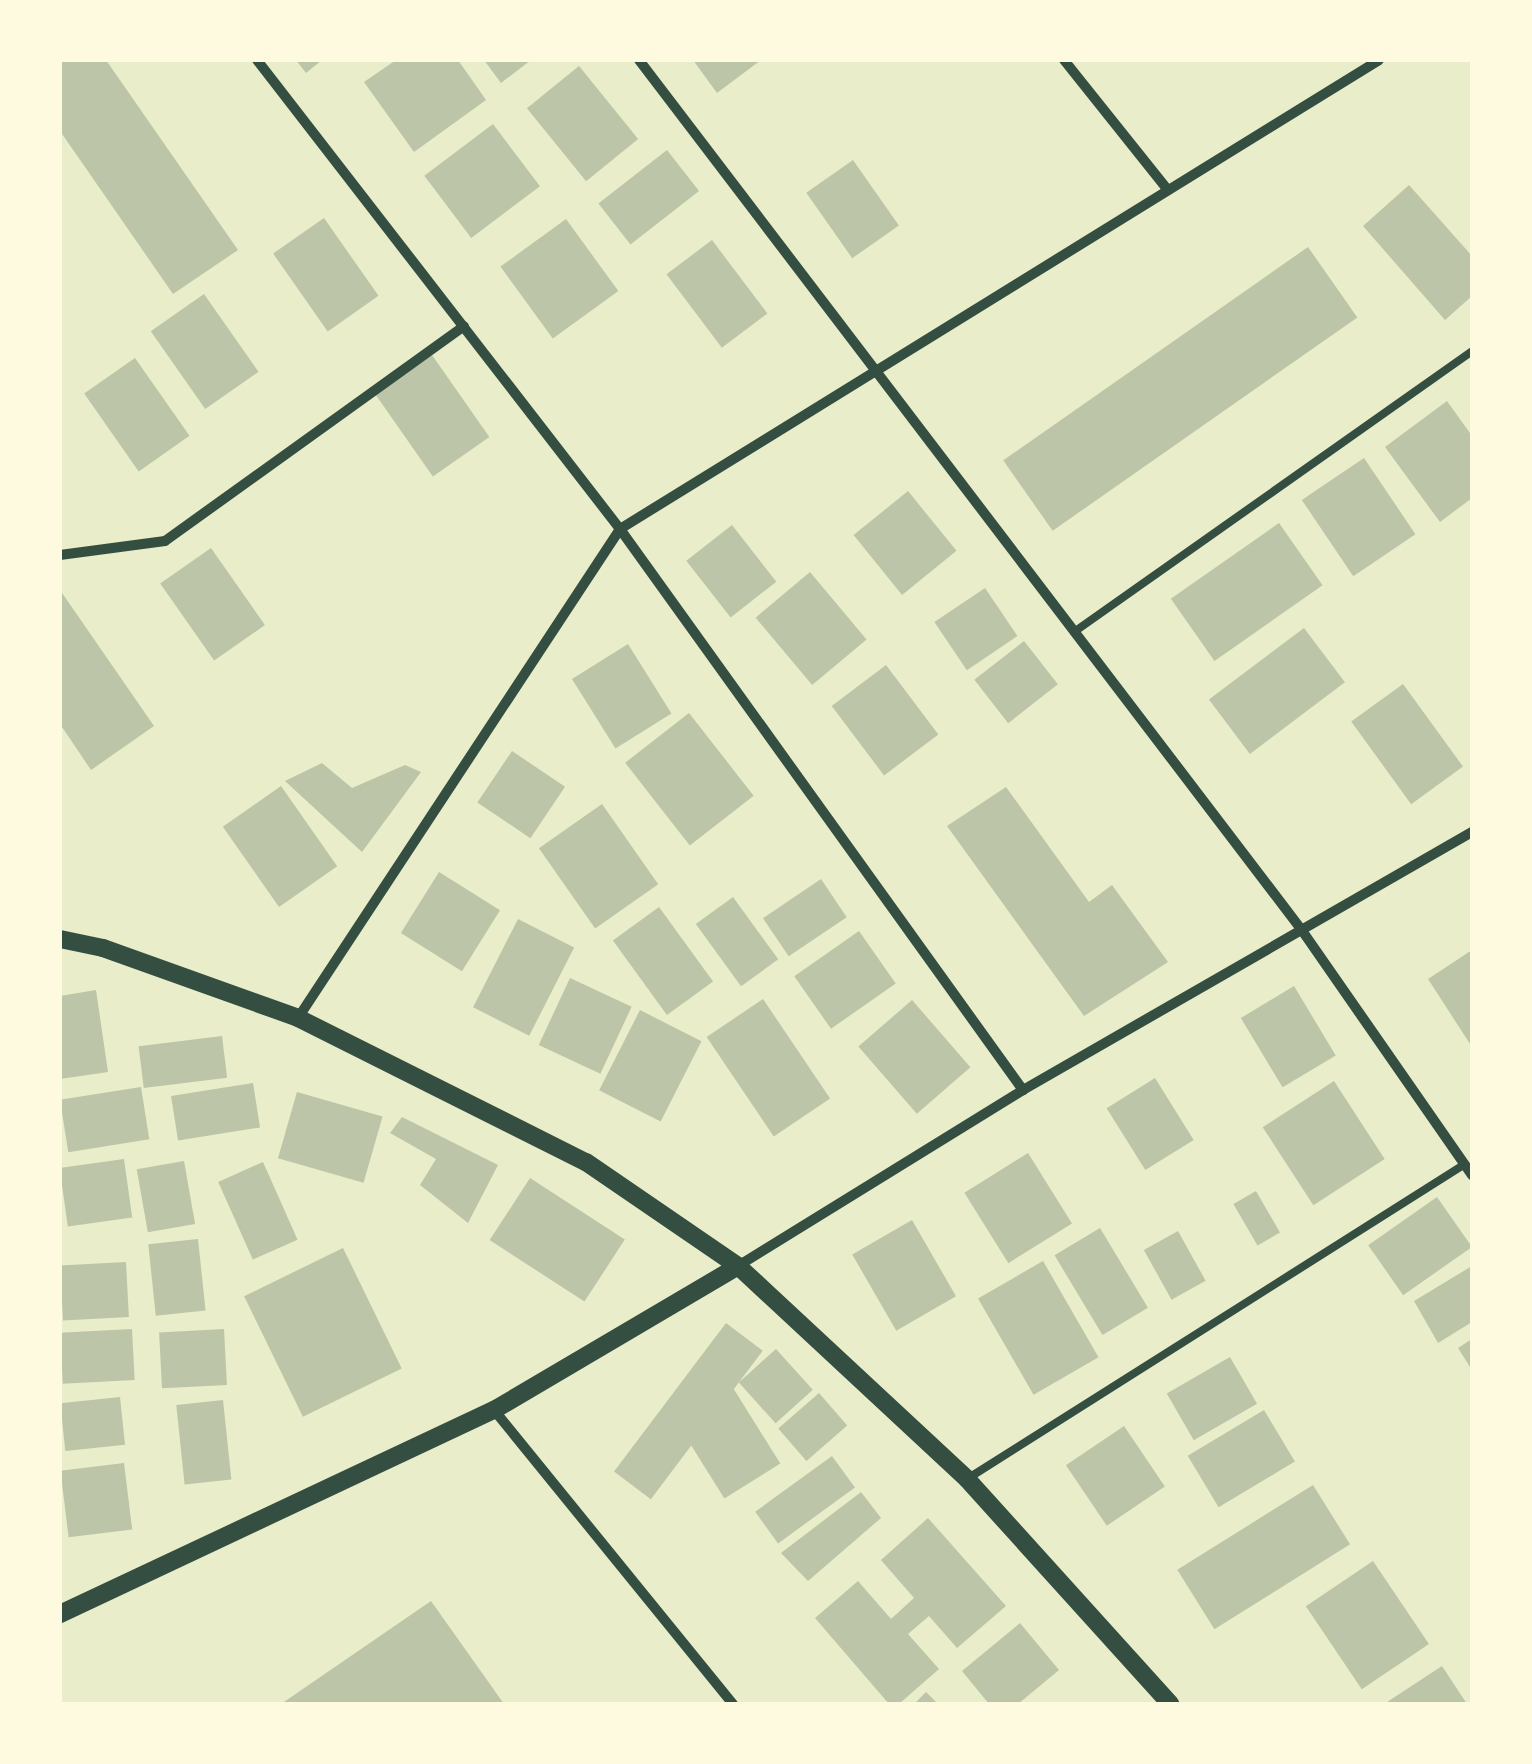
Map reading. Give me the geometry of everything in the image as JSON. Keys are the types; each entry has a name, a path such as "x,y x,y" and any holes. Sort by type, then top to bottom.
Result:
{"street":[{"path":"257,60 620,529 1023,1090"},
{"path":"639,60 1301,929 1472,1175"},
{"path":"1064,60 1167,189"},
{"path":"298,1018 620,529 1379,60"},
{"path":"60,555 165,541 464,326"},
{"path":"60,1614 494,1410 738,1266 1023,1090 1472,832"},
{"path":"60,939 102,948 298,1018 586,1162 738,1266 968,1478 1170,1704"},
{"path":"494,1410 733,1704"}],"lane":[{"path":"1074,632 1472,351"},
{"path":"968,1478 1465,1164"}],"building":[{"path":"60,60 106,60 238,250 173,294 60,131"},
{"path":"296,60 322,60 306,73"},
{"path":"396,60 458,60 486,100 414,152 364,82"},
{"path":"484,60 531,60 501,83"},
{"path":"693,60 761,60 717,93"},
{"path":"579,66 638,139 586,181 527,108"},
{"path":"493,124 540,186 471,238 424,176"},
{"path":"667,150 699,191 630,245 598,204"},
{"path":"853,160 899,226 852,258 806,193"},
{"path":"1409,185 1472,256 1472,296 1445,320 1363,226"},
{"path":"324,218 378,296 328,331 273,254"},
{"path":"566,219 618,291 553,339 500,267"},
{"path":"712,240 767,313 722,348 666,274"},
{"path":"1308,247 1357,317 1053,531 1003,460"},
{"path":"204,294 258,372 205,409 151,331"},
{"path":"432,355 489,437 433,476 375,395"},
{"path":"135,358 189,436 139,471 84,394"},
{"path":"1447,401 1472,436 1472,498 1440,522 1385,447"},
{"path":"1364,458 1415,534 1353,576 1302,500"},
{"path":"908,491 956,551 902,595 854,535"},
{"path":"1279,523 1323,585 1214,661 1171,599"},
{"path":"732,525 776,582 731,617 686,561"},
{"path":"211,548 265,625 214,661 160,584"},
{"path":"810,572 867,639 812,685 756,618"},
{"path":"985,588 1017,636 967,670 934,622"},
{"path":"60,590 154,726 91,770 60,724"},
{"path":"1304,628 1345,682 1250,754 1209,700"},
{"path":"1024,641 1058,684 1008,723 974,680"},
{"path":"628,644 671,714 615,749 572,679"},
{"path":"886,665 938,734 884,775 832,706"},
{"path":"1403,684 1463,767 1411,804 1351,722"},
{"path":"689,713 754,796 690,846 625,763"},
{"path":"512,751 565,787 530,838 477,802"},
{"path":"322,763 352,788 405,765 421,772 362,852 285,781"},
{"path":"281,786 337,866 279,907 223,827"},
{"path":"1006,787 1089,902 1112,885 1168,962 1084,1016 947,826"},
{"path":"602,804 658,884 595,928 539,848"},
{"path":"439,872 500,910 462,971 401,933"},
{"path":"821,879 847,917 789,956 763,918"},
{"path":"733,897 778,959 741,986 696,924"},
{"path":"659,907 713,981 667,1015 613,941"},
{"path":"518,919 574,948 529,1036 473,1007"},
{"path":"859,931 896,983 831,1029 794,976"},
{"path":"1472,950 1472,1047 1428,979"},
{"path":"570,978 632,1007 600,1074 539,1045"},
{"path":"1294,986 1336,1055 1283,1087 1241,1018"},
{"path":"96,990 108,1072 60,1079 60,996"},
{"path":"763,999 830,1098 774,1137 707,1037"},
{"path":"912,1000 970,1067 917,1114 858,1047"},
{"path":"640,1010 701,1041 661,1122 599,1090"},
{"path":"222,1036 227,1078 144,1088 139,1046"},
{"path":"1155,1078 1194,1140 1145,1170 1107,1108"},
{"path":"1334,1081 1385,1159 1313,1205 1263,1127"},
{"path":"253,1083 260,1127 178,1140 171,1096"},
{"path":"141,1087 149,1139 68,1152 60,1100"},
{"path":"297,1092 383,1117 364,1183 278,1158"},
{"path":"402,1117 498,1165 468,1223 420,1185 436,1159 390,1133"},
{"path":"1028,1153 1072,1223 1008,1263 964,1193"},
{"path":"124,1159 132,1217 68,1226 60,1168"},
{"path":"184,1161 195,1224 148,1232 137,1169"},
{"path":"263,1162 298,1240 253,1260 218,1182"},
{"path":"530,1178 625,1240 584,1302 490,1240"},
{"path":"1256,1191 1280,1233 1257,1246 1233,1204"},
{"path":"1437,1197 1472,1247 1403,1295 1368,1245"},
{"path":"912,1220 956,1296 896,1331 852,1254"},
{"path":"1100,1228 1148,1308 1102,1335 1055,1255"},
{"path":"1178,1231 1206,1281 1172,1300 1144,1250"},
{"path":"198,1239 206,1311 156,1316 148,1244"},
{"path":"343,1248 402,1368 303,1417 244,1296"},
{"path":"1043,1261 1098,1357 1034,1395 978,1298"},
{"path":"126,1262 129,1317 63,1320 60,1265"},
{"path":"1472,1266 1472,1322 1438,1343 1414,1301"},
{"path":"726,1323 763,1351 651,1499 614,1472"},
{"path":"132,1329 135,1380 63,1384 60,1333"},
{"path":"224,1329 227,1385 162,1388 159,1332"},
{"path":"1472,1339 1472,1370 1458,1348"},
{"path":"776,1349 813,1390 776,1423 739,1382"},
{"path":"1230,1357 1257,1404 1194,1440 1167,1394"},
{"path":"730,1383 780,1464 724,1499 674,1418"},
{"path":"819,1393 847,1425 806,1461 778,1428"},
{"path":"120,1397 125,1445 65,1451 60,1403"},
{"path":"223,1400 231,1480 185,1484 176,1405"},
{"path":"1264,1410 1295,1461 1219,1507 1188,1456"},
{"path":"1124,1426 1165,1487 1107,1526 1066,1465"},
{"path":"832,1456 855,1488 778,1543 755,1512"},
{"path":"124,1463 132,1530 69,1537 60,1471"},
{"path":"1313,1485 1350,1544 1214,1629 1177,1570"},
{"path":"861,1492 881,1518 808,1581 781,1553"},
{"path":"928,1518 1006,1606 957,1648 929,1616 908,1634 939,1669 899,1704 889,1704 815,1618 858,1581 891,1619 914,1598 881,1560"},
{"path":"1373,1561 1429,1644 1362,1689 1306,1606"},
{"path":"431,1601 504,1704 281,1704"},
{"path":"1020,1623 1059,1670 1018,1704 989,1704 962,1671"},
{"path":"1442,1666 1467,1704 1384,1704"},
{"path":"926,1692 938,1704 914,1704"}]}
